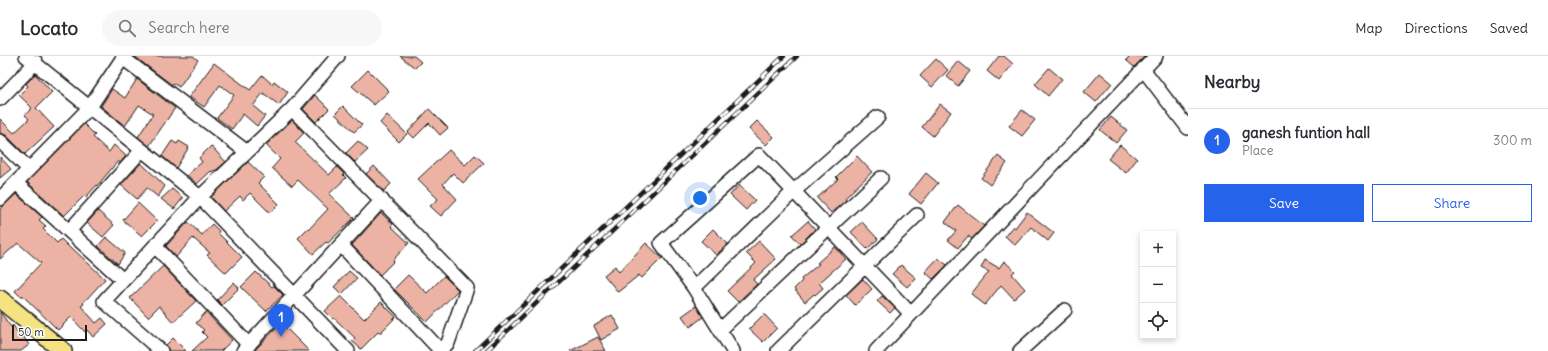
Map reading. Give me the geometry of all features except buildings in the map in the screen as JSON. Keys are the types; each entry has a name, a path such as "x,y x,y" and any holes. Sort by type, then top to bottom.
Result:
{"main road":[{"path":"0,299 63,351"}],"street":[{"path":"161,351 104,301 200,197 292,109 338,56"},
{"path":"876,351 1156,56"},
{"path":"0,199 90,107 124,57 247,152"},
{"path":"0,100 31,59 200,197 295,296 340,348"},
{"path":"1143,69 1188,128"},
{"path":"292,109 467,288 448,343 440,351 341,245"},
{"path":"694,288 794,191 878,117"},
{"path":"0,141 29,169"},
{"path":"69,231 142,150"},
{"path":"733,351 694,288 660,243 759,155 911,314"},
{"path":"720,330 881,178"},
{"path":"16,183 123,280"},
{"path":"155,246 246,348 382,200"},
{"path":"778,351 917,215"},
{"path":"1020,351 1066,310"}],"railway":[{"path":"475,351 784,56"},
{"path":"486,351 797,56"}],"place":[{"name":"ganesh funtion hall","path":"281,337"}]}
